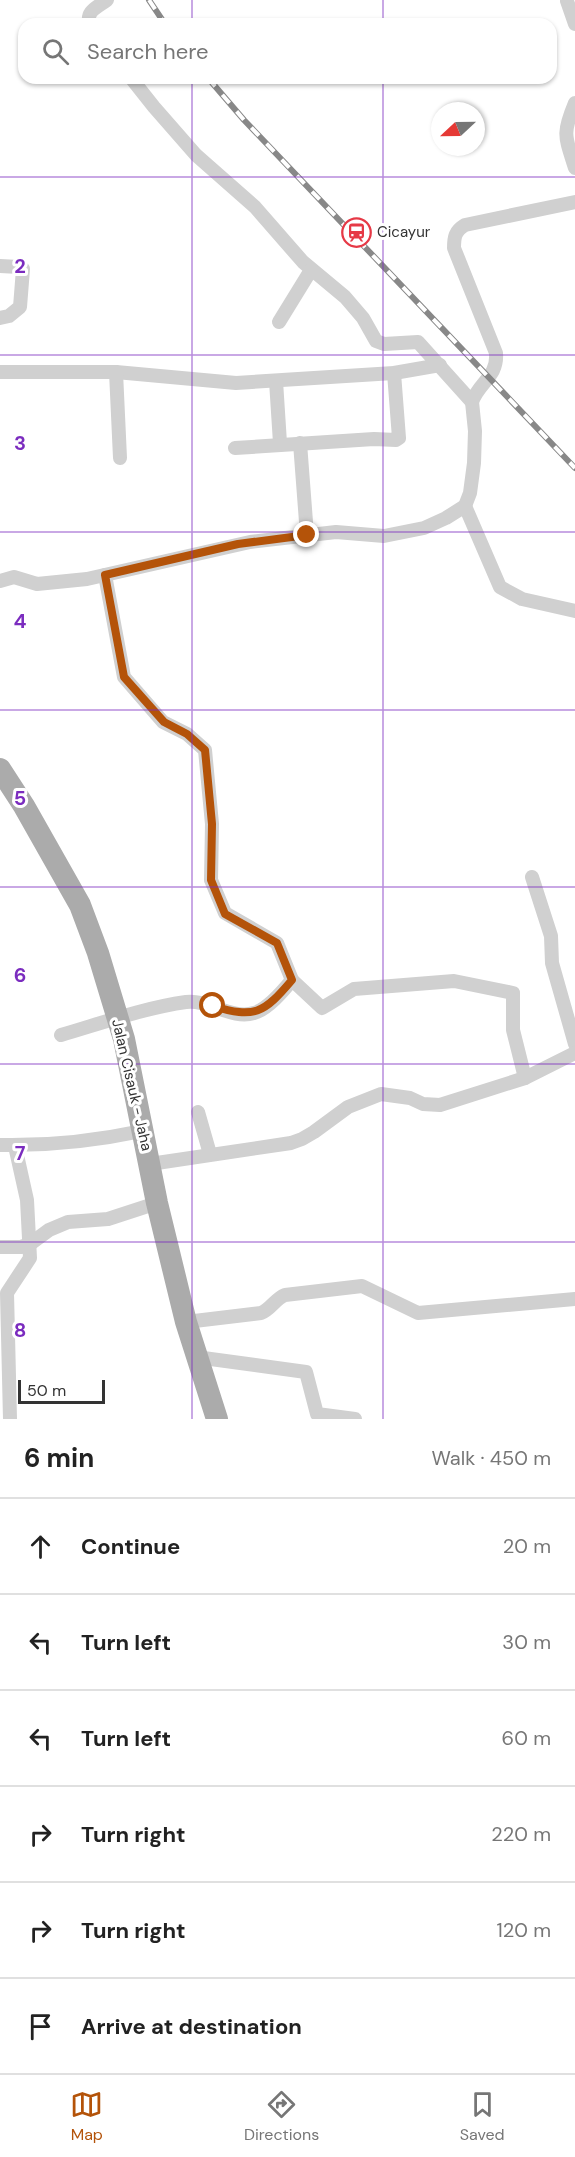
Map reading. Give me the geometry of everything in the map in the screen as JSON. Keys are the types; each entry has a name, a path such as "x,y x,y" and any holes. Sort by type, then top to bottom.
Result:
{"main road":[{"name":"Jalan Cisauk - Jaha","path":"0,769 24,806 80,905 98,953 124,1039 157,1203 186,1322 216,1419"}],"street":[{"path":"88,18 90,12 107,0"},
{"path":"567,0 575,8"},
{"path":"567,0 575,24"},
{"path":"0,581 14,577 37,584 105,575 238,544 307,535 336,532 394,535 424,528 446,518 465,506 470,493 475,431 472,402 418,342 384,344 376,341 363,318 345,297 311,270 288,247 255,207 196,155 136,84"},
{"path":"575,103 566,124 566,138 575,168"},
{"path":"472,402 494,372 496,353 454,248 457,230 465,225 575,202"},
{"path":"0,266 23,269 20,307 9,316 0,318"},
{"path":"279,322 311,270"},
{"path":"0,372 116,372 236,383 394,374 440,365"},
{"path":"116,372 120,458"},
{"path":"235,448 374,439 396,440 399,438 394,374"},
{"path":"276,381 280,444"},
{"path":"300,443 307,535"},
{"path":"465,506 500,587 522,599 575,610"},
{"path":"105,575 124,677 164,722 187,734 205,750 212,824 211,880 225,914 277,943 292,980 322,1008 354,989 454,981 513,993 513,1030 525,1078"},
{"path":"532,877 551,936 552,963 575,1044"},
{"path":"61,1035 163,1005 189,1001 235,1013 254,1013 277,997 292,980"},
{"path":"150,1164 291,1143 303,1139 348,1107 381,1094 411,1098 423,1104 435,1106 525,1078 575,1053"},
{"path":"198,1112 210,1154"},
{"path":"0,1145 55,1145 101,1140 142,1131"},
{"path":"10,1419 7,1293 30,1258 27,1200 15,1146"},
{"path":"0,1247 14,1248 30,1244 49,1230 68,1222 108,1219 157,1203"},
{"path":"186,1322 261,1313 268,1310 276,1299 285,1295 362,1286 418,1313 575,1299"},
{"path":"196,1357 306,1372 317,1414 355,1419"}],"railway":[{"path":"149,0 161,18"},
{"path":"213,84 244,120 575,468"}],"place":[{"name":"Cicayur","path":"356,232"}],"route":[{"path":"213,1006 235,1013 254,1013 277,997 292,980 277,943 225,914 211,880 212,824 205,750 187,734 164,722 124,677 105,575 238,544 307,535"}]}
